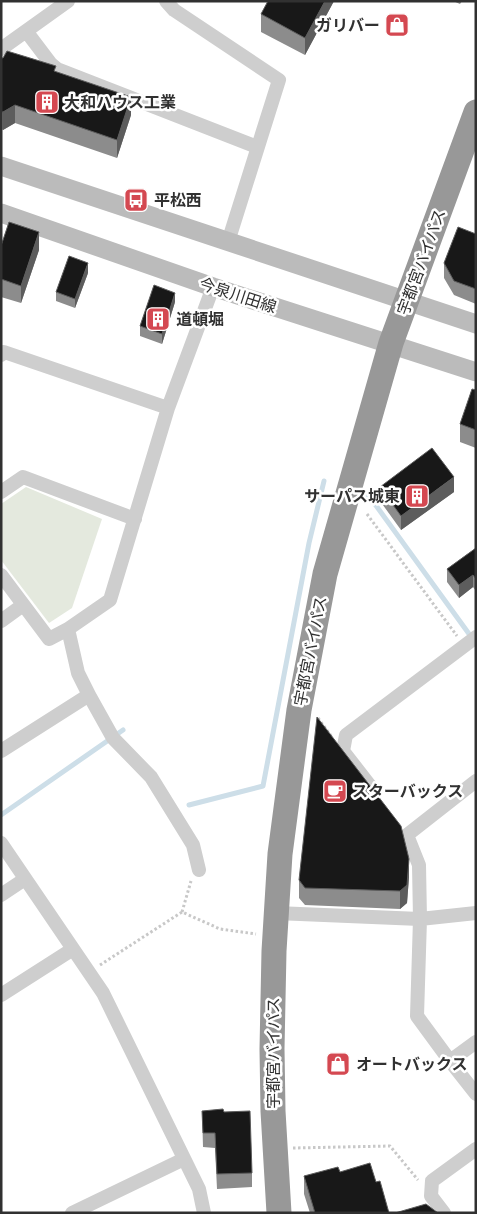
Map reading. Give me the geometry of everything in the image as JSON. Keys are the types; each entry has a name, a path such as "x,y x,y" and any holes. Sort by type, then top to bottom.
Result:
{"highway":[{"name":"宇都宮バイパス","path":"279,1213 273,1111 272,1049 276,913 289,773 311,642 324,574 391,344 476,112"}],"street":[{"path":"1,49 68,1"},
{"path":"166,1 174,10 279,80 228,242"},
{"path":"26,31 57,69 257,147"},
{"path":"1,166 476,324"},
{"name":"今泉川田線","path":"1,213 213,287 476,372"},
{"path":"1,575 49,639 68,629 110,600 168,408 213,287"},
{"path":"1,355 4,352 168,408"},
{"path":"1,492 23,477 134,519"},
{"path":"1,621 23,605"},
{"path":"68,629 78,673 89,695 113,738 152,777 193,845 199,870"},
{"path":"378,797 343,751 346,735 469,642 476,655"},
{"path":"1,751 89,695"},
{"path":"476,781 404,831 419,865 420,919 416,1016 476,1094"},
{"path":"2,845 103,992 199,1190 204,1213"},
{"path":"1,895 25,879"},
{"path":"276,913 420,919 476,913"},
{"path":"1,995 73,948"},
{"path":"450,1061 476,1042"},
{"path":"444,1213 431,1196 432,1181 476,1149"},
{"path":"72,1213 184,1159"}],"path":[{"path":"367,514 469,642"},
{"path":"315,713 343,751"},
{"path":"89,972 182,912 192,877 199,870"},
{"path":"182,912 220,928 260,935 274,951"},
{"path":"289,1148 390,1146 431,1196"}],"shaded area":[{"path":"26,487 102,519 72,608 49,623 1,560 1,504"}],"building":[{"path":"268,1 325,1 305,38 261,14"},
{"name":"大和ハウス工業","path":"7,51 56,66 54,71 131,97 117,140 15,105 3,112 1,111 1,58 3,58"},
{"path":"9,222 39,232 21,286 1,279 1,246"},
{"path":"458,227 476,234 476,289 454,281 444,263"},
{"path":"69,256 88,263 75,299 56,292"},
{"name":"道頓堀","path":"154,285 175,293 162,334 140,326"},
{"path":"472,389 476,390 476,430 460,424"},
{"path":"432,448 454,477 401,516 380,487"},
{"path":"476,548 476,579 473,575 459,585 447,569"},
{"name":"スターバックス","path":"317,717 401,826 409,859 407,885 400,891 305,888 299,880"},
{"path":"223,1109 224,1112 250,1111 252,1173 217,1174 215,1133 203,1133 202,1111"},
{"path":"370,1163 376,1182 380,1181 389,1213 315,1213 304,1176 338,1167 340,1172"},
{"path":"426,1204 438,1213 395,1213"}],"waterway":[{"path":"189,805 263,786 309,543 324,481"},
{"path":"356,492 372,500 472,638"},
{"path":"1,815 123,730"}],"place":[{"name":"ガリバー","path":"397,25"},
{"name":"大和ハウス工業","path":"47,102"},
{"name":"平松西","path":"136,200"},
{"name":"道頓堀","path":"158,319"},
{"name":"サーパス城東","path":"417,496"},
{"name":"スターバックス","path":"335,791"},
{"name":"オートバックス","path":"338,1064"}]}
